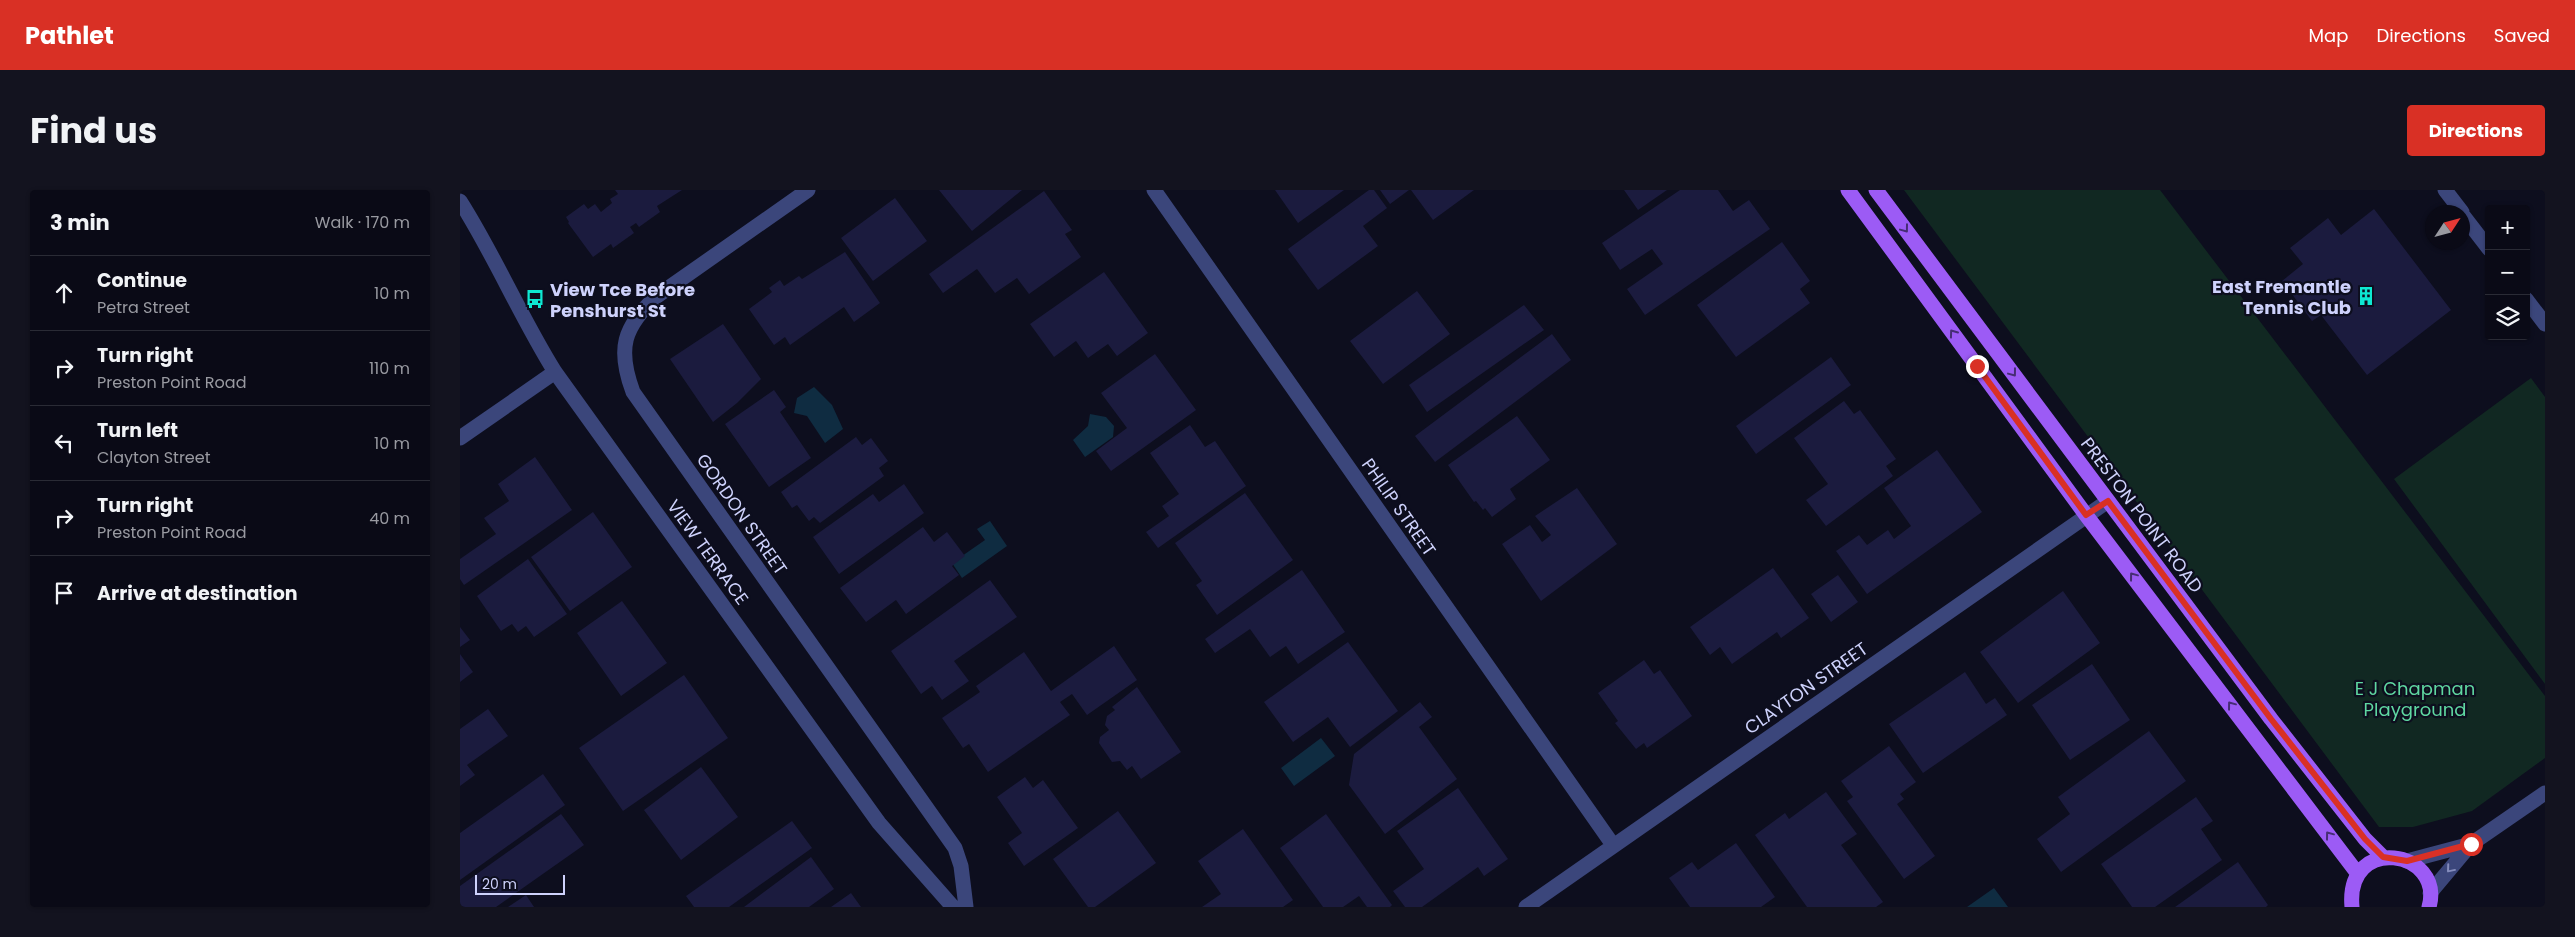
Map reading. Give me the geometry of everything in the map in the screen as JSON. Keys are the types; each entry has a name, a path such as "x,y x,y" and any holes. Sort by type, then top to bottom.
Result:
{"main road":[{"path":"1848,190 2086,515 2358,874"},
{"name":"PRESTON POINT ROAD","path":"1876,190 2271,719 2365,839 2383,857"},
{"path":"2351,906 2351,895 2358,874 2368,864 2383,857 2407,861 2424,875 2429,900"}],"street":[{"name":"GORDON STREET","path":"808,190 657,296 641,311 632,326 625,343 623,360 633,392 955,848 961,866 966,907"},
{"name":"PHILIP STREET","path":"1154,190 1613,845"},
{"path":"2445,190 2456,205"},
{"name":"VIEW TERRACE","path":"460,201 500,269 534,338 555,372 879,823 953,907"},
{"path":"2470,224 2485,244"},
{"path":"2530,304 2545,324"},
{"path":"460,438 555,372"},
{"name":"CLAYTON STREET","path":"1526,907 2108,501"},
{"path":"2429,900 2471,844 2545,793"},
{"path":"2407,861 2471,844"}],"green space":[{"name":"E J Chapman Playground","path":"1904,190 2160,190 2545,696 2545,758 2472,811 2413,827 2379,827"},
{"path":"2531,378 2545,397 2545,684 2394,479"}],"water":[{"path":"814,387 832,405 843,429 825,443 807,416 794,413 797,398"},
{"path":"1090,414 1106,417 1114,426 1113,437 1085,457 1073,440 1088,426"},
{"path":"990,521 1007,546 962,578 952,563 985,540 977,529"},
{"path":"1321,738 1335,756 1294,786 1281,768"},
{"path":"1994,888 2008,907 1967,907"}],"building":[{"path":"615,190 682,190 657,206 660,212 639,227 636,223 630,227 634,233 613,248 611,244 593,257 568,223 566,217 584,204 588,209 595,204 601,212 612,203 610,199 618,194"},
{"path":"939,190 1022,190 972,231"},
{"path":"1275,190 1344,190 1298,223"},
{"path":"1369,190 1374,190 1387,208 1363,226 1378,246 1318,290 1288,249"},
{"path":"1380,190 1409,190 1390,204"},
{"path":"1411,190 1474,190 1433,220"},
{"path":"1624,190 1667,190 1638,210"},
{"path":"1680,190 1718,190 1733,211 1749,200 1770,229 1645,315 1627,289 1663,264 1652,249 1620,270 1602,243"},
{"path":"1044,191 1072,230 1065,234 1081,257 1029,294 1017,278 995,293 977,269 943,293 929,274"},
{"path":"895,198 927,241 873,281 841,238"},
{"name":"East Fremantle Tennis Club","path":"2374,209 2451,310 2367,375 2321,315 2312,321 2282,281 2303,264 2290,248 2328,218 2341,235"},
{"path":"1782,242 1810,281 1800,289 1810,303 1736,357 1697,305"},
{"path":"845,252 880,303 854,322 844,307 790,345 785,337 774,345 749,309 772,292 769,288 780,280 784,286 799,276 802,279"},
{"path":"1104,272 1148,333 1117,356 1108,344 1088,358 1076,341 1054,357 1030,324"},
{"path":"1417,291 1450,334 1383,384 1350,341"},
{"path":"1524,305 1544,330 1427,412 1409,385"},
{"path":"723,324 761,379 737,403 713,422 670,359"},
{"path":"1552,334 1571,360 1435,462 1415,436"},
{"path":"1155,354 1196,410 1111,471 1096,451 1127,428 1101,393"},
{"path":"1831,357 1851,385 1756,454 1736,426"},
{"path":"774,390 786,407 780,412 811,458 769,487 725,424"},
{"path":"1844,401 1854,414 1860,410 1896,459 1886,466 1893,476 1826,526 1806,500 1828,484 1794,438"},
{"path":"1517,416 1550,460 1510,489 1516,499 1492,517 1485,508 1483,510 1476,501 1474,502 1448,465"},
{"path":"1190,425 1205,447 1215,441 1246,486 1158,548 1146,532 1169,516 1162,506 1179,494 1150,453"},
{"path":"856,437 862,445 871,438 888,461 879,468 884,476 820,523 814,517 809,521 797,505 792,508 781,492"},
{"path":"1937,450 1982,512 1867,594 1836,551 1859,535 1867,545 1888,530 1894,539 1911,526 1884,488"},
{"path":"535,457 572,510 464,585 460,579 460,559 496,534 484,518 509,501 498,484"},
{"path":"904,484 924,513 839,574 813,537 873,494 879,502"},
{"path":"1577,488 1617,544 1541,601 1502,544 1530,525 1542,542 1551,535 1535,516"},
{"path":"1245,493 1293,560 1217,615 1196,585 1202,581 1175,543"},
{"path":"593,512 632,567 570,611 531,557"},
{"path":"923,527 934,542 947,532 965,556 952,566 959,575 906,614 896,600 866,622 840,588"},
{"path":"528,559 567,614 534,637 526,626 518,632 512,624 501,631 477,596"},
{"path":"1773,568 1809,618 1781,638 1777,632 1732,664 1720,647 1710,655 1690,627"},
{"path":"1302,570 1345,632 1298,664 1286,646 1270,657 1250,629 1215,653 1205,639"},
{"path":"1838,575 1858,602 1831,622 1811,594"},
{"path":"990,580 1017,617 954,661 969,681 942,700 932,686 921,694 891,651"},
{"path":"2063,591 2100,643 2018,703 1980,652"},
{"path":"622,601 667,663 621,696 577,633"},
{"path":"460,627 470,640 460,647"},
{"path":"1348,642 1398,711 1350,747 1328,717 1293,742 1264,702"},
{"path":"1114,646 1137,680 1087,715 1072,694 1060,702 1070,715 988,772 969,744 963,748 942,718 980,692 976,686 1024,652 1051,691"},
{"path":"460,654 473,672 460,682"},
{"path":"1644,660 1654,674 1660,670 1692,716 1647,748 1644,743 1636,749 1615,723 1618,721 1598,693"},
{"path":"2092,664 2130,720 2070,760 2032,705"},
{"path":"1965,672 1986,704 1995,698 2007,715 1923,773 1889,724"},
{"path":"684,675 728,738 623,811 579,748"},
{"path":"1137,687 1181,752 1141,779 1132,766 1127,770 1120,761 1112,762 1099,743 1100,737 1109,730 1105,725 1107,716 1115,710 1112,707"},
{"path":"1420,702 1432,717 1419,727 1457,779 1385,834 1349,785 1354,754"},
{"path":"488,709 508,736 467,765 475,775 460,786 460,729"},
{"path":"2149,731 2186,781 2061,872 2037,839 2070,814 2058,797"},
{"path":"1889,746 1916,782 1900,794 1904,799 1897,804 1935,856 1904,879 1847,801 1853,797 1841,781"},
{"path":"701,767 738,817 681,860 644,810"},
{"path":"543,774 565,805 460,880 460,833"},
{"path":"1025,777 1033,788 1043,780 1078,828 1024,866 1008,843 1022,833 997,797"},
{"path":"1458,788 1508,859 1484,876 1478,867 1422,907 1405,907 1393,891 1424,869 1397,831"},
{"path":"1826,792 1857,834 1841,845 1883,902 1876,907 1807,907 1755,835 1785,813 1789,819"},
{"path":"2196,797 2213,821 2201,829 2222,860 2155,907 2132,907 2101,864"},
{"path":"1118,811 1156,863 1095,907 1088,907 1053,859"},
{"path":"561,814 584,845 496,907 460,907 460,886"},
{"path":"1326,814 1392,905 1390,907 1367,907 1359,896 1343,907 1323,907 1280,848"},
{"path":"792,821 812,848 729,907 694,907 686,896"},
{"path":"1243,829 1293,900 1283,907 1202,907 1221,894 1198,861"},
{"path":"1736,843 1775,897 1761,907 1690,907 1669,878 1692,862 1698,870"},
{"path":"811,857 834,889 809,907 744,907"},
{"path":"2238,862 2268,905 2266,907 2175,907"},
{"path":"851,893 861,907 831,907"},
{"path":"526,895 534,907 508,907"}],"place":[{"name":"East Fremantle Tennis Club","path":"2366,296"},
{"name":"View Tce Before Penshurst St","path":"535,299"}],"route":[{"path":"1977,366 2086,515 2108,501 2271,719 2365,839 2383,857 2394,857 2407,861 2471,844"}]}
